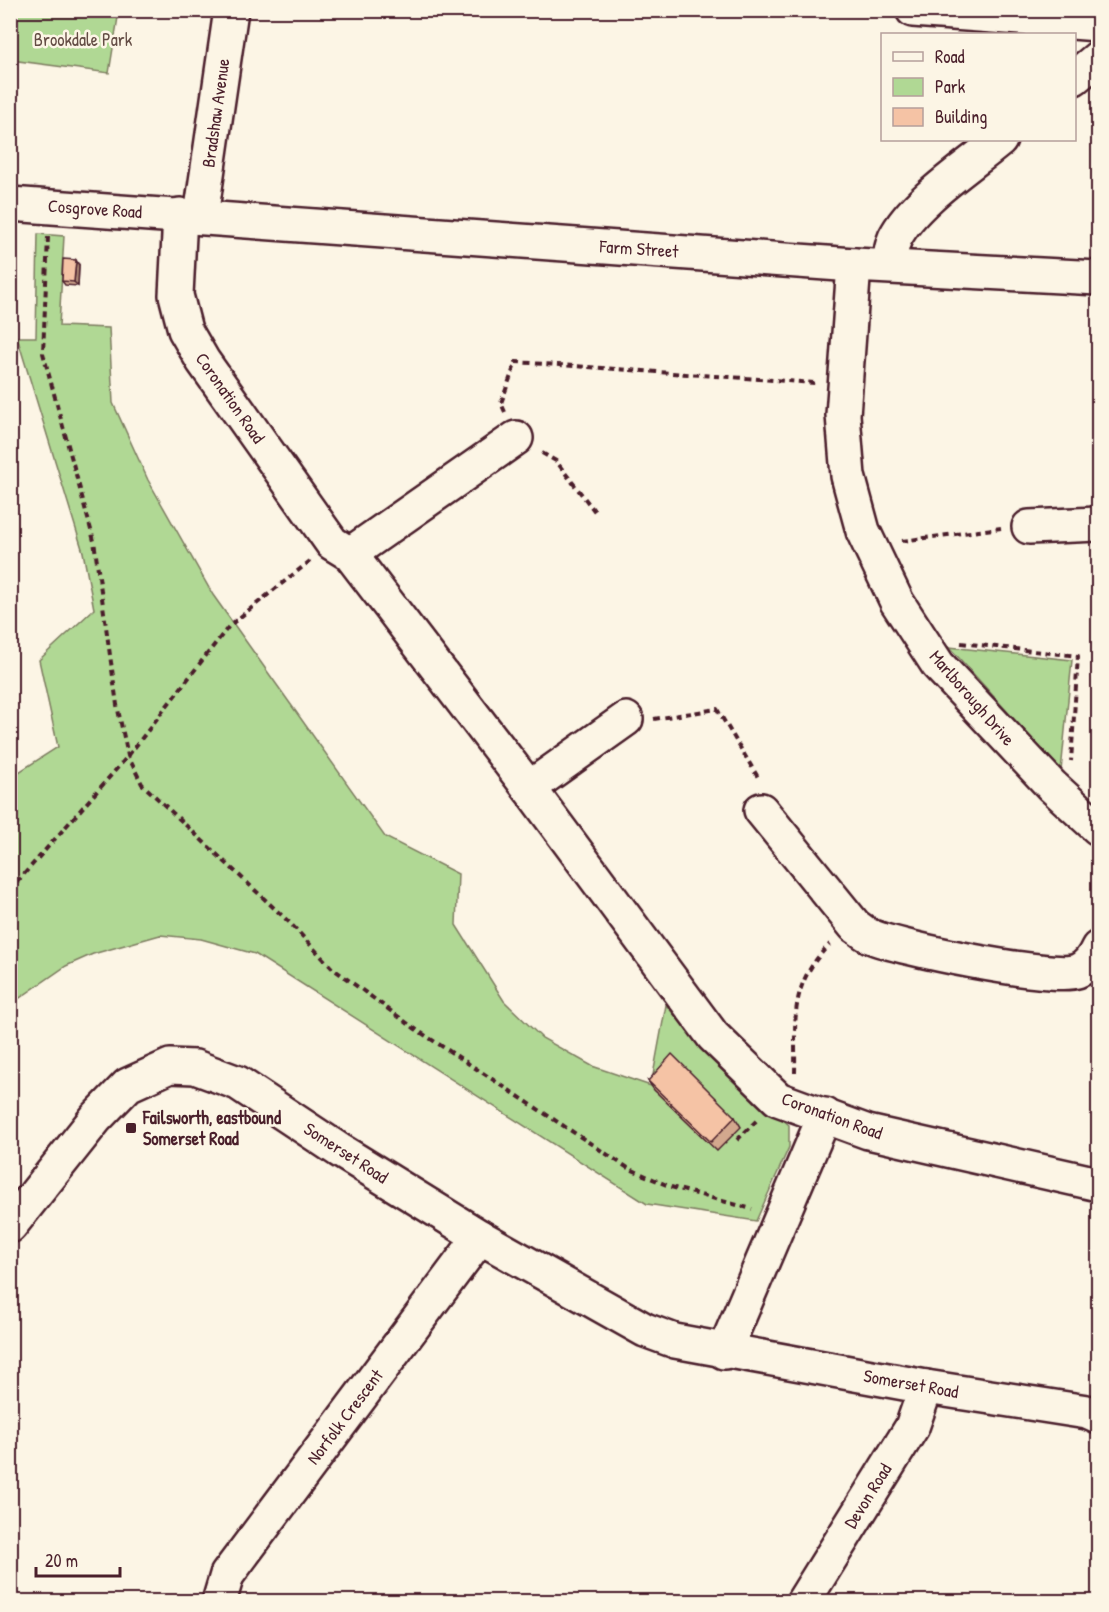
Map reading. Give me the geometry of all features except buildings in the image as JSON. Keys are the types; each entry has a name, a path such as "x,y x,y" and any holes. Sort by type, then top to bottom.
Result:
{"street":[{"name":"Bradshaw Avenue","path":"191,216 231,10"},
{"path":"913,10 1098,24"},
{"path":"1076,76 1098,58"},
{"path":"889,266 892,247 904,225 928,199 999,141"},
{"name":"Cosgrove Road","path":"10,204 191,216"},
{"name":"Farm Street","path":"191,216 854,265 1098,278"},
{"name":"Coronation Road","path":"191,216 176,295 185,330 203,361 341,549 529,788 713,1036 778,1099 868,1132 1098,1184"},
{"name":"Marlborough Drive","path":"854,265 843,415 848,476 863,531 897,602 921,639 954,682 1068,801 1098,828"},
{"path":"341,549 516,438"},
{"path":"1029,527 1098,524"},
{"path":"529,788 626,719"},
{"path":"761,810 852,922 868,936 890,943 998,965 1061,974 1079,970 1093,959 1098,948"},
{"name":"Somerset Road","path":"10,1226 96,1118 128,1085 170,1066 195,1067 238,1083 339,1150 480,1237 645,1330 675,1341 724,1352 1087,1412 1098,1417"},
{"path":"724,1352 825,1115"},
{"name":"Norfolk Crescent","path":"219,1602 227,1575 480,1237"},
{"name":"Devon Road","path":"803,1602 912,1427 926,1387"}],"path":[{"path":"10,15 16,10"},
{"path":"50,207 43,353 94,541 117,705 128,756 142,784 290,923 332,968 414,1028 628,1168 671,1187 780,1217"},
{"path":"596,513 556,461 516,438 501,403 516,362 845,385"},
{"path":"870,545 992,528 1029,527"},
{"path":"10,890 128,756 229,626 341,549"},
{"path":"921,639 1078,657 1068,801"},
{"path":"626,719 648,720 717,709 761,783 761,810"},
{"path":"778,1099 795,1076 797,996 814,960 852,922"}],"green space":[{"name":"Brookdale Park","path":"11,10 119,11 109,73 11,60"},
{"path":"38,234 64,236 59,326 109,328 113,403 148,480 213,595 385,837 458,874 456,925 504,1001 542,1038 592,1066 651,1086 666,1005 705,1051 789,1125 789,1147 756,1221 647,1204 255,954 201,939 160,935 93,954 66,966 11,1004 11,777 58,747 39,660 94,609 83,552 17,337 36,337"},
{"path":"949,647 1072,660 1061,771"}],"place":[{"name":"Failsworth, eastbound Somerset Road","path":"131,1128"}]}
